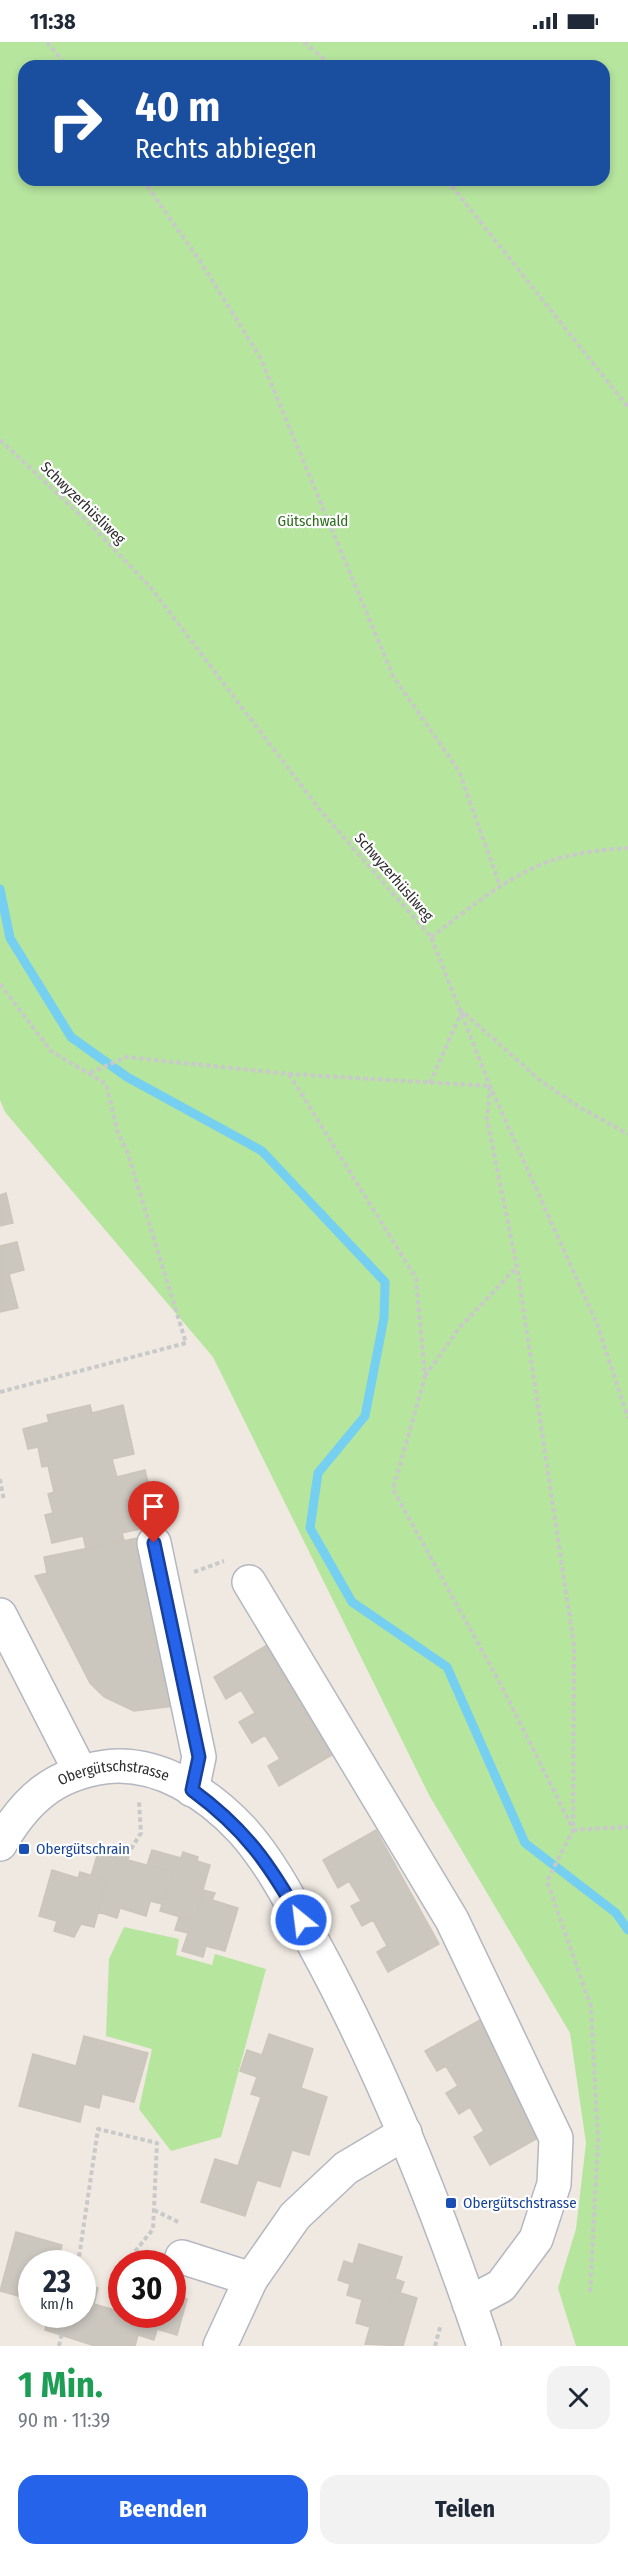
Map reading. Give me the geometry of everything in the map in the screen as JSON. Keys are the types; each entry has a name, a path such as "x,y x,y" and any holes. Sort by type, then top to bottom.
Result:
{"street":[{"path":"154,1543 199,1757 192,1790"},
{"path":"241,1570 452,1920 556,2138 554,2184 536,2239 501,2286 470,2303"},
{"path":"0,1615 80,1771"},
{"name":"Obergütschstrasse","path":"0,1844 28,1802 51,1785 80,1771 137,1766 164,1773 192,1790 242,1830 282,1884 340,1992 405,2133 470,2303 484,2346"},
{"path":"220,2346 251,2278 295,2216 346,2168 405,2133"},
{"path":"186,2258 251,2278"}],"path":[{"path":"47,42 62,60"},
{"path":"304,42 325,60"},
{"path":"148,186 200,261 260,357 393,676 459,771 500,886"},
{"path":"452,186 628,407"},
{"name":"Schwyzerhüsliweg","path":"0,440 92,526 151,588 320,810 431,938 490,1086 597,1324 628,1418"},
{"path":"431,938 500,886 543,864 585,852 628,848"},
{"path":"0,984 51,1052 106,1084 117,1133 127,1150 186,1343 0,1392"},
{"path":"430,1083 462,1011 542,1082 581,1108 628,1134"},
{"path":"90,1073 126,1057 289,1074 490,1086 487,1119 517,1267 574,1645 573,1830 547,1881 591,2007 598,2140 590,2294"},
{"path":"289,1074 416,1278 425,1377"},
{"path":"517,1267 460,1327 425,1377 393,1489 501,1684 573,1830"},
{"path":"0,1479 4,1501"},
{"path":"163,1584 241,1570"},
{"path":"131,1849 141,1833 139,1800"},
{"path":"573,1830 628,1827"},
{"path":"80,2250 98,2129 157,2143 153,2229 136,2250"},
{"path":"154,2210 183,2224"},
{"path":"59,2346 63,2328"}],"green space":[{"name":"Gütschwald","path":"0,42 628,42 628,2346 576,2346 558,2288 576,2229 586,2143 570,2033 429,1795 213,1357 5,1112 0,1100"},
{"path":"124,1927 179,1939 176,1955 212,1965 215,1954 266,1969 221,2137 171,2151 139,2109 152,2049 106,2036 109,1959"}],"building":[{"path":"6,1193 13,1223 0,1226 0,1195"},
{"path":"17,1242 24,1270 9,1274 18,1308 0,1312 0,1246"},
{"path":"90,1405 92,1413 123,1405 134,1454 112,1459 117,1477 145,1470 158,1525 122,1533 124,1540 86,1549 83,1536 52,1543 45,1515 53,1513 48,1494 54,1492 48,1466 42,1467 38,1447 28,1449 23,1429 49,1422 47,1415"},
{"path":"138,1538 174,1706 134,1711 104,1697 90,1683 35,1576 47,1573 44,1557"},
{"path":"272,1642 337,1752 279,1786 268,1766 280,1759 265,1735 252,1743 239,1722 255,1713 241,1690 226,1699 214,1677"},
{"path":"376,1830 439,1944 388,1972 377,1952 387,1946 373,1920 362,1926 351,1906 361,1901 349,1881 338,1888 323,1860"},
{"path":"152,1850 181,1858 183,1852 198,1857 197,1861 210,1865 194,1921 160,1911 162,1904 150,1901 152,1895 165,1899 173,1872 147,1865"},
{"path":"114,1851 129,1855 128,1860 173,1872 165,1899 152,1895 146,1916 120,1908 117,1918 98,1912 107,1880 91,1876 98,1852 113,1857"},
{"path":"52,1870 78,1878 80,1872 107,1880 94,1927 81,1924 74,1937 54,1931 57,1921 39,1916"},
{"path":"203,1890 215,1893 212,1900 238,1908 225,1951 206,1946 203,1957 182,1951 188,1933 175,1930 179,1917 194,1921"},
{"path":"480,2020 545,2134 490,2165 474,2137 484,2131 470,2107 459,2114 446,2093 458,2086 446,2066 437,2071 425,2051"},
{"path":"269,2034 313,2049 301,2088 327,2097 309,2155 292,2150 280,2187 257,2180 245,2216 201,2202 215,2159 238,2166 261,2097 251,2094 257,2077 240,2071 247,2050 262,2055"},
{"path":"84,2036 148,2053 134,2102 102,2094 99,2108 84,2104 80,2122 19,2106 33,2054 76,2066"},
{"path":"16,2232 62,2245 61,2250 18,2250 18,2296 0,2291"},
{"path":"359,2244 402,2257 395,2279 404,2282 400,2293 394,2291 389,2308 347,2295 350,2284 338,2280 344,2261 353,2264"},
{"path":"394,2291 417,2298 403,2346 365,2344 370,2327 356,2323 362,2300 389,2308"},
{"path":"96,2305 108,2308 108,2328 179,2328 177,2335 157,2329 154,2340 138,2335 135,2346 95,2346 45,2330 46,2328 96,2328"}],"waterway":[{"path":"0,889 10,938 71,1037 127,1077 262,1151 385,1282 384,1318 365,1416 318,1473 310,1528 352,1602 447,1667 525,1843 616,1913 628,1930"}],"place":[{"name":"Obergütschrain","path":"24,1849"},
{"name":"Obergütschstrasse","path":"451,2203"}],"route":[{"path":"154,1543 199,1757 192,1790 242,1830 282,1884 301,1920"}]}
